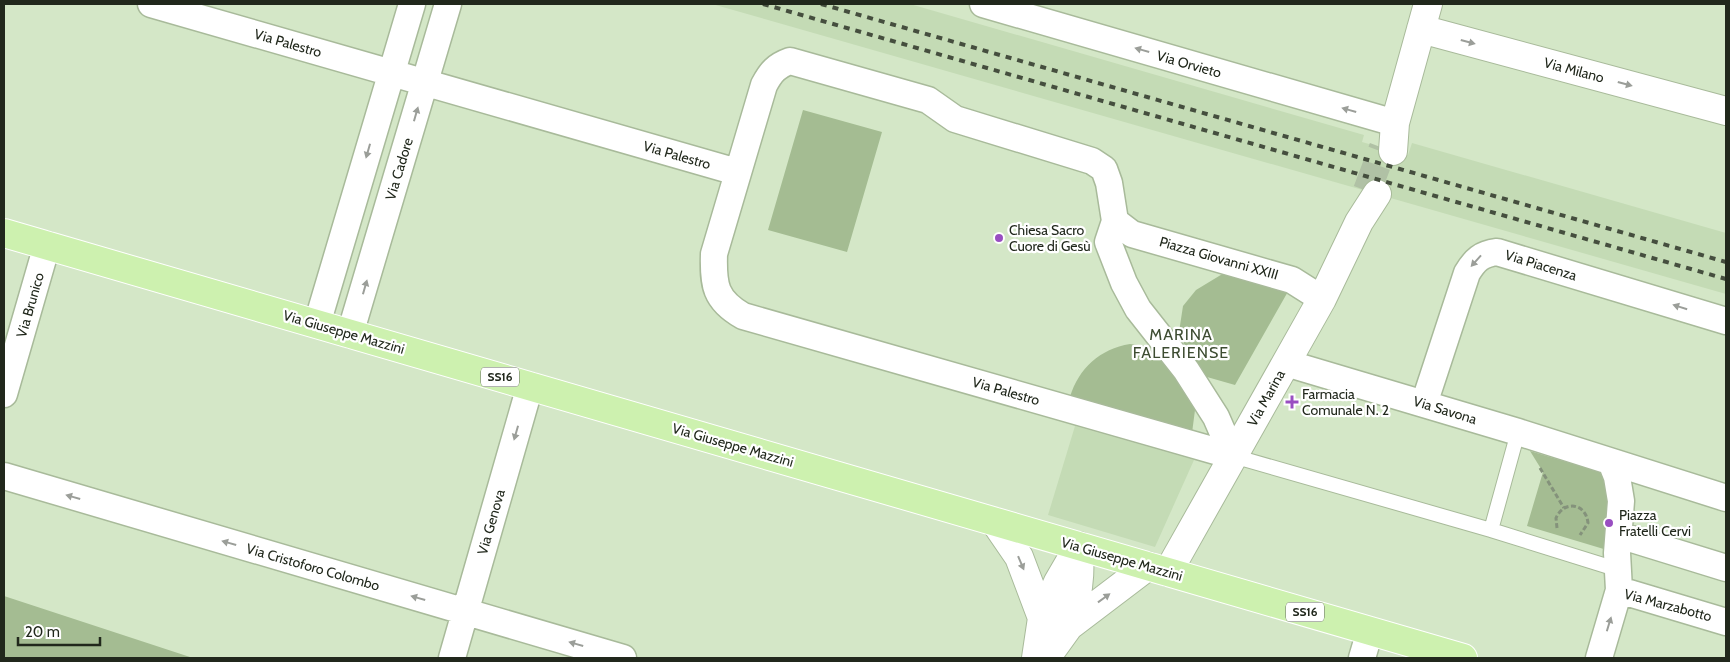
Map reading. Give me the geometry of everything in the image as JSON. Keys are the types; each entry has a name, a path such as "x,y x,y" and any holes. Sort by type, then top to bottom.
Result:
{"main road":[{"name":"Via Giuseppe Mazzini","path":"4,232 1463,658"}],"street":[{"name":"Via Palestro","path":"151,4 737,172 714,254 713,279 720,297 728,308 743,316 1233,456"},
{"path":"317,324 412,4"},
{"name":"Via Cadore","path":"350,334 448,4"},
{"name":"Via Orvieto","path":"983,4 1395,124"},
{"path":"1388,149 1425,16"},
{"name":"Via Milano","path":"1425,16 1726,111"},
{"path":"737,172 764,85 770,72 779,65 790,62 928,100 955,119 1092,161 1104,169 1107,176 1115,221 1108,242 1124,283 1138,309 1186,370 1212,410 1233,456"},
{"name":"Via Marina","path":"1158,569 1233,456 1322,299 1372,193"},
{"name":"Piazza Giovanni XXIII","path":"1115,221 1132,234 1292,280 1322,299"},
{"name":"Via Brunico","path":"4,394 47,245"},
{"name":"Via Piacenza","path":"1424,404 1467,273 1474,261 1484,254 1497,252 1726,321"},
{"name":"Via Savona","path":"1286,362 1518,432"},
{"name":"Via Genova","path":"452,658 530,386"},
{"path":"1518,432 1726,498"},
{"path":"1611,462 1622,501 1618,579"},
{"name":"Via Cristoforo Colombo","path":"4,476 623,658"},
{"path":"995,522 1019,557 1042,618"},
{"path":"1619,535 1726,568"},
{"path":"1036,658 1042,618 1058,582 1078,546"},
{"path":"1046,658 1069,626 1081,574 1078,546"},
{"path":"1069,626 1158,569"},
{"name":"Via Marzabotto","path":"1599,658 1618,579 1726,622"},
{"path":"1362,658 1370,631"}],"lane":[{"path":"1491,530 1518,432"},
{"path":"1233,456 1491,530 1618,579"}],"path":[{"path":"1543,472 1564,508"},
{"path":"1560,533 1556,518 1564,508 1577,507 1582,509 1588,523 1584,532 1575,537"}],"shaded area":[{"path":"712,4 910,4 1364,135 1362,142 1408,155 1412,143 1726,233 1726,294"},
{"path":"803,110 882,132 847,252 768,230"},
{"path":"1229,270 1290,288 1235,385 1207,377 1191,360 1179,332 1183,306 1196,290"},
{"path":"1130,344 1146,346 1159,356 1190,394 1195,410 1192,433 1070,397 1079,377 1092,362 1109,350"},
{"path":"1075,426 1194,460 1155,547 1048,515"},
{"path":"1530,451 1617,477 1617,553 1527,526 1543,472"},
{"path":"4,596 193,658 4,658"}],"tunnel":[{"path":"1367,191 1383,148"}],"railway":[{"path":"763,4 1726,279"},
{"path":"821,4 1726,262"}],"place":[{"name":"Chiesa Sacro Cuore di Gesù","path":"999,238"},
{"name":"Farmacia Comunale N. 2","path":"1292,402"},
{"name":"Piazza Fratelli Cervi","path":"1609,523"}],"district":[{"name":"MARINA FALERIENSE","path":"1181,343"}]}
